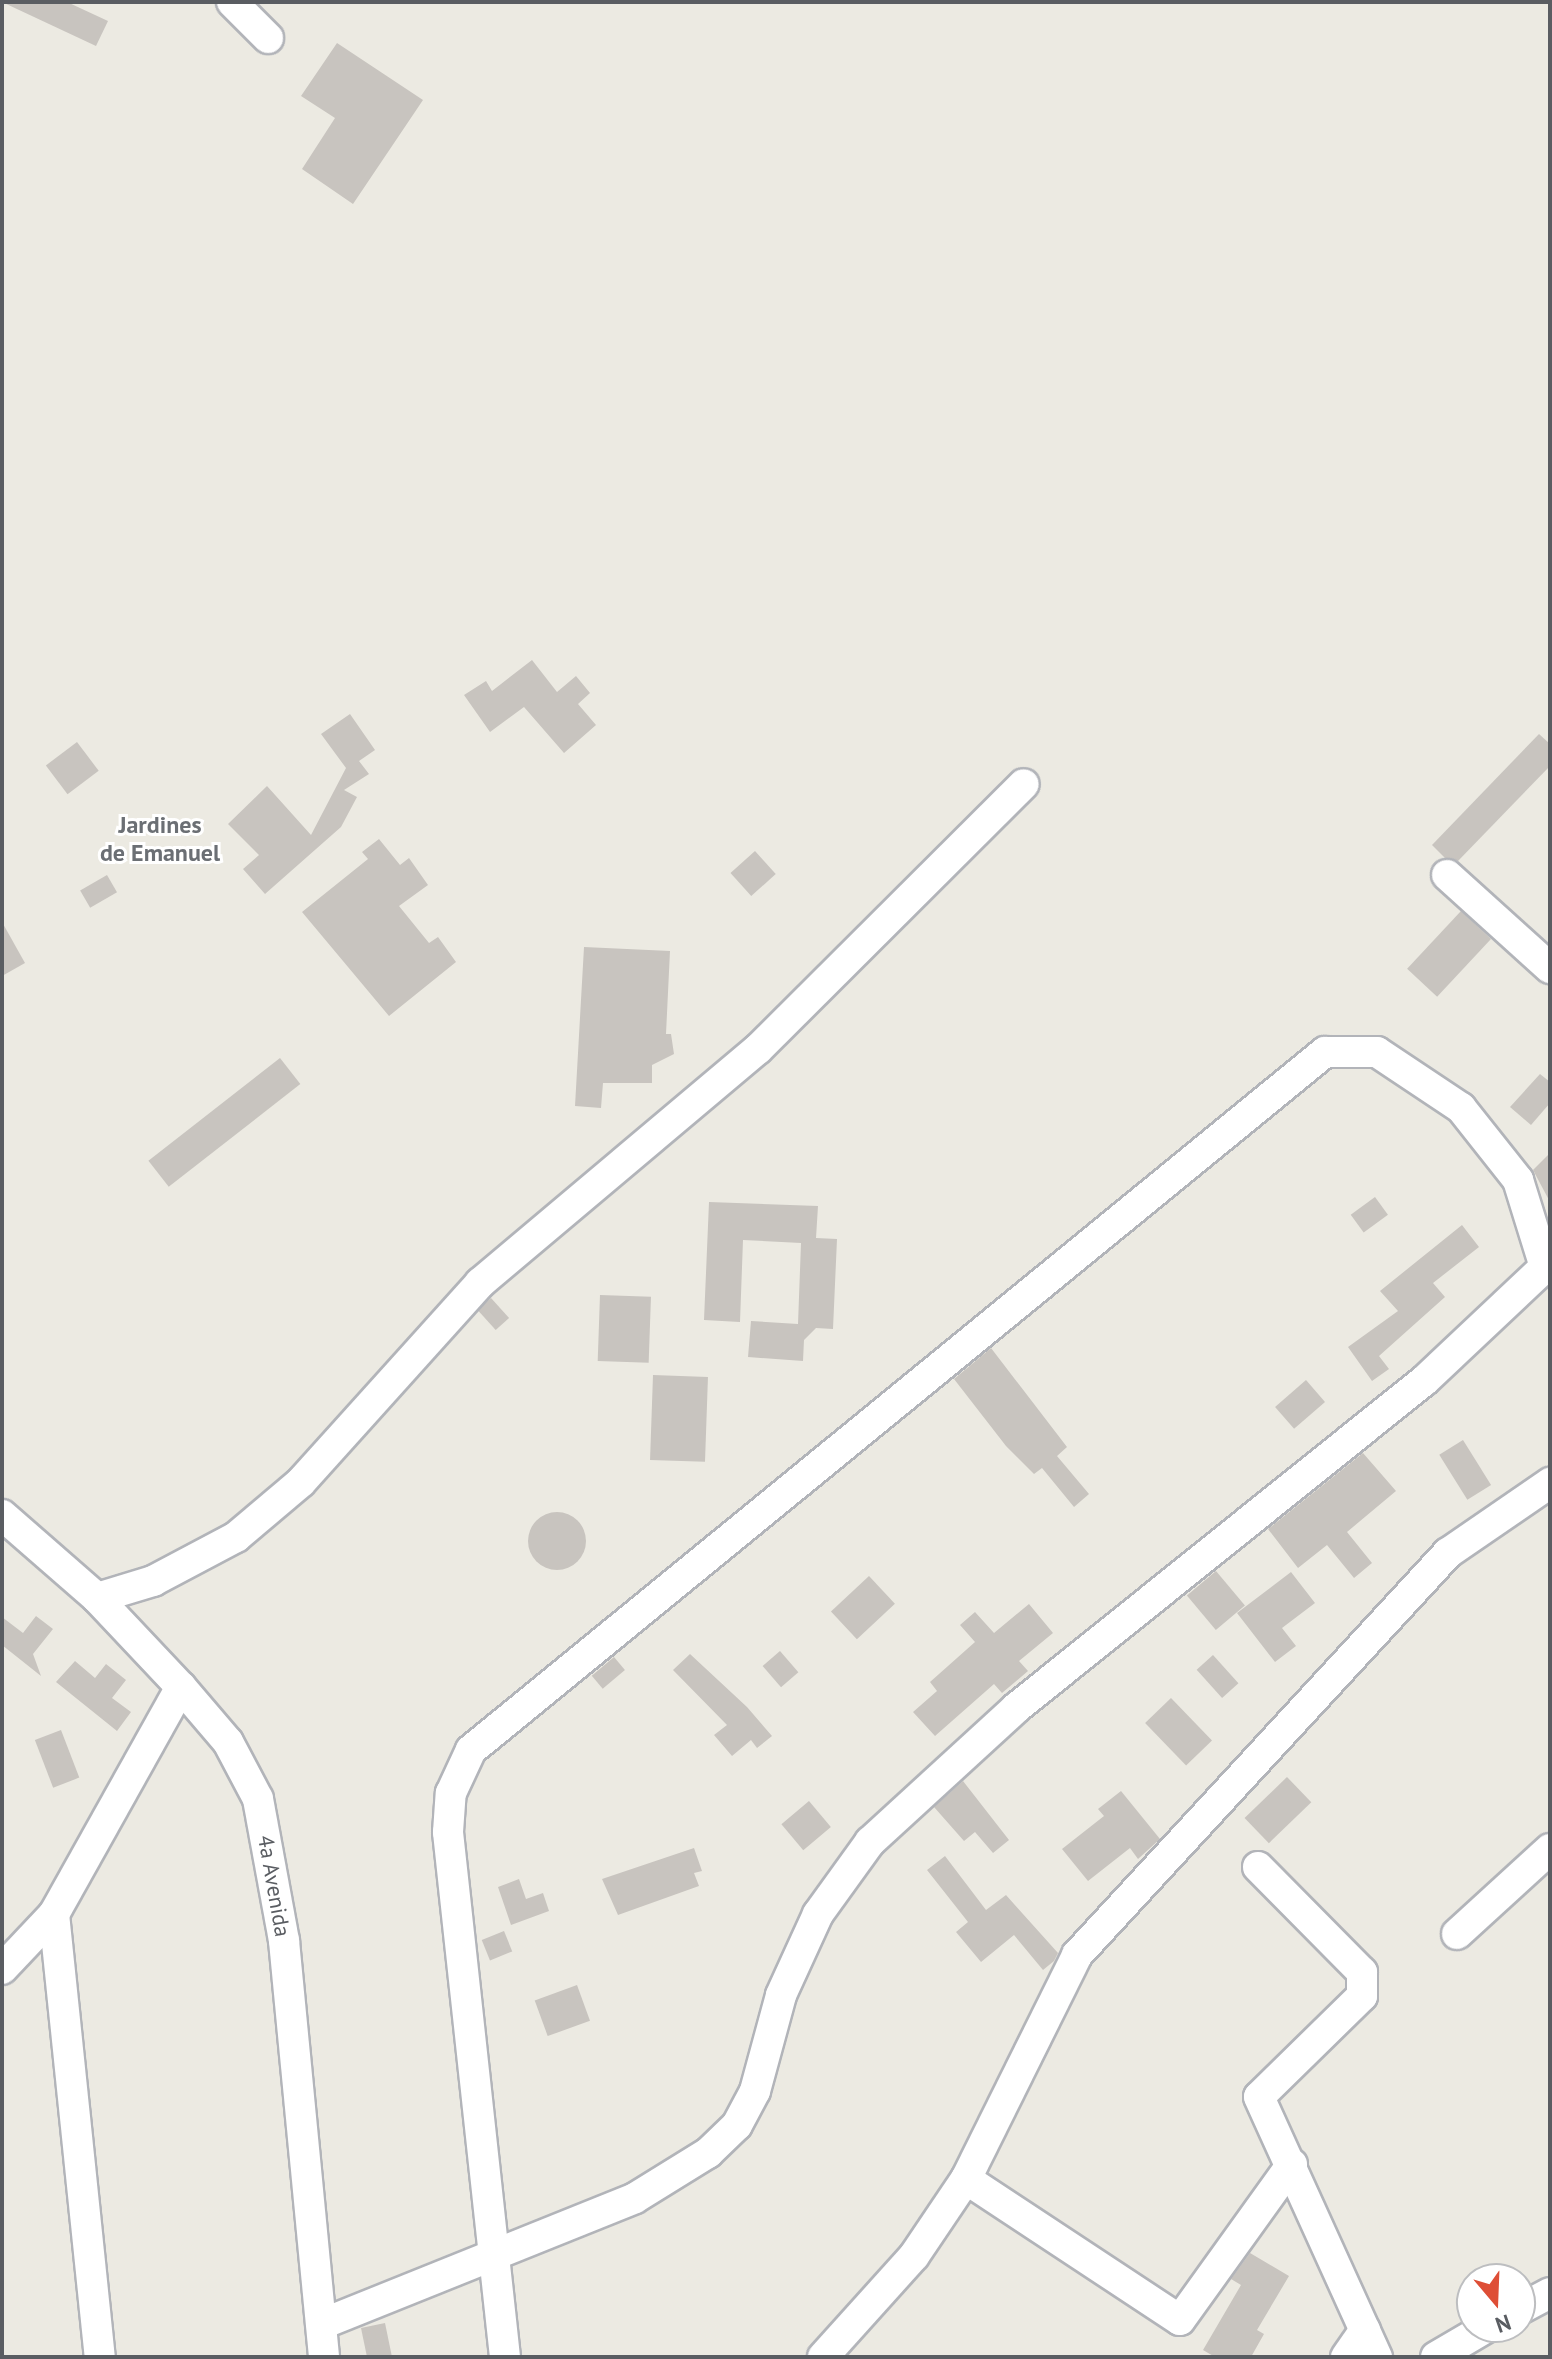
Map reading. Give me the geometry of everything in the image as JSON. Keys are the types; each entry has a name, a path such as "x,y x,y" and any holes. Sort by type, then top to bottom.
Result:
{"street":[{"path":"232,2 268,38"},
{"path":"97,1598 153,1581 236,1537 301,1482 480,1283 758,1049 1024,784"},
{"path":"1447,875 1550,968"},
{"path":"322,2324 494,2254 635,2198 708,2153 737,2125 749,2103 781,1995 818,1914 870,1842 1016,1708 1425,1380 1548,1264 1518,1180 1461,1108 1377,1052 1353,1047 1325,1052 471,1750 451,1793 448,1832 494,2254 505,2357"},
{"path":"823,2357 914,2256 966,2179 1077,1955 1448,1553 1550,1483"},
{"name":"4a Avenida","path":"2,1515 97,1598 181,1687 228,1742 258,1799 284,1941 324,2357"},
{"path":"2,1969 54,1914 181,1687"},
{"path":"1457,1934 1550,1849"},
{"path":"1258,1867 1362,1972 1362,1996 1259,2097 1371,2343 1346,2357"},
{"path":"54,1914 100,2357"},
{"path":"966,2179 1180,2320 1292,2164"},
{"path":"1436,2357 1460,2343"}],"building":[{"path":"2,2 67,2 108,21 96,46"},
{"path":"337,43 423,100 353,204 302,169 335,118 301,96"},
{"path":"532,660 557,692 576,676 590,693 578,704 596,725 564,753 524,707 490,732 464,695 486,681 492,691"},
{"path":"350,714 375,750 359,761 369,774 344,790 357,797 341,827 265,894 243,869 259,855 228,824 267,786 311,835 346,768 321,734"},
{"path":"1539,734 1550,744 1550,766 1458,861 1445,858 1432,845"},
{"path":"77,742 99,771 68,794 46,765"},
{"path":"379,839 400,865 409,858 428,885 399,906 429,943 438,937 456,962 389,1016 302,912 368,859 362,852"},
{"path":"755,851 776,874 751,896 730,873"},
{"path":"107,875 117,892 90,908 80,890"},
{"path":"1461,911 1491,939 1437,997 1407,969"},
{"path":"2,922 25,963 2,976"},
{"path":"584,947 670,951 666,1034 671,1034 674,1054 652,1065 652,1083 603,1083 601,1108 575,1106"},
{"path":"280,1058 300,1084 169,1187 148,1161"},
{"path":"1540,1074 1550,1082 1550,1103 1531,1125 1510,1107"},
{"path":"1550,1153 1550,1202 1533,1170"},
{"path":"1375,1197 1388,1215 1364,1232 1351,1215"},
{"path":"709,1202 818,1206 816,1238 837,1239 833,1329 816,1328 804,1340 803,1361 748,1357 751,1321 798,1324 801,1243 743,1240 740,1322 704,1320"},
{"path":"1462,1225 1479,1247 1433,1283 1445,1297 1379,1356 1389,1369 1372,1381 1348,1347 1398,1311 1380,1291"},
{"path":"600,1295 651,1297 649,1363 598,1361"},
{"path":"491,1298 509,1318 496,1330 478,1310"},
{"path":"991,1348 1067,1447 1057,1456 1089,1494 1074,1507 1042,1468 1034,1474 1006,1446 954,1379"},
{"path":"653,1375 708,1377 705,1462 650,1460"},
{"path":"1306,1380 1325,1402 1294,1429 1275,1407"},
{"path":"1463,1440 1491,1485 1467,1500 1439,1455"},
{"path":"1363,1453 1396,1491 1347,1532 1372,1563 1354,1578 1327,1545 1298,1568 1268,1529"},
{"path":"557,1512 578,1520 586,1541 578,1562 557,1570 536,1562 528,1541 536,1520"},
{"path":"1216,1571 1245,1605 1216,1630 1187,1595"},
{"path":"1291,1572 1315,1603 1282,1628 1296,1646 1275,1662 1237,1613"},
{"path":"869,1576 895,1604 857,1639 831,1611"},
{"path":"1029,1604 1053,1633 1019,1661 1028,1671 1002,1693 994,1684 935,1736 913,1712 937,1691 930,1682 975,1642 960,1625 975,1612 994,1633"},
{"path":"36,1616 53,1629 33,1654 41,1676 2,1645 2,1617 23,1633"},
{"path":"780,1651 798,1672 781,1687 763,1666"},
{"path":"690,1654 747,1707 772,1736 757,1748 751,1740 732,1756 714,1735 727,1725 673,1670"},
{"path":"1213,1655 1238,1683 1222,1698 1197,1670"},
{"path":"614,1657 625,1670 603,1689 592,1676"},
{"path":"75,1661 95,1678 106,1664 126,1680 112,1698 131,1712 117,1731 56,1682"},
{"path":"1171,1698 1212,1740 1186,1765 1145,1723"},
{"path":"61,1730 79,1778 53,1788 35,1740"},
{"path":"1287,1777 1311,1802 1269,1843 1245,1818"},
{"path":"963,1781 1009,1840 993,1853 975,1832 964,1841 934,1807"},
{"path":"1121,1791 1160,1839 1138,1859 1130,1848 1088,1881 1062,1849 1104,1816 1098,1809"},
{"path":"809,1801 831,1827 803,1850 781,1824"},
{"path":"694,1848 702,1871 694,1873 699,1886 618,1915 602,1879"},
{"path":"945,1856 986,1910 1006,1895 1058,1953 1054,1961 1043,1970 1014,1935 981,1962 956,1932 968,1922 927,1870"},
{"path":"519,1879 526,1899 543,1893 549,1911 511,1925 498,1887"},
{"path":"504,1931 512,1951 490,1960 482,1940"},
{"path":"577,1985 590,2021 548,2036 535,2000"},
{"path":"1250,2253 1289,2276 1257,2330 1264,2334 1251,2357 1215,2357 1203,2350 1241,2285 1231,2279"},
{"path":"385,2323 392,2357 367,2357 361,2328"}],"district":[{"name":"Jardines de Emanuel","path":"160,839"}]}
